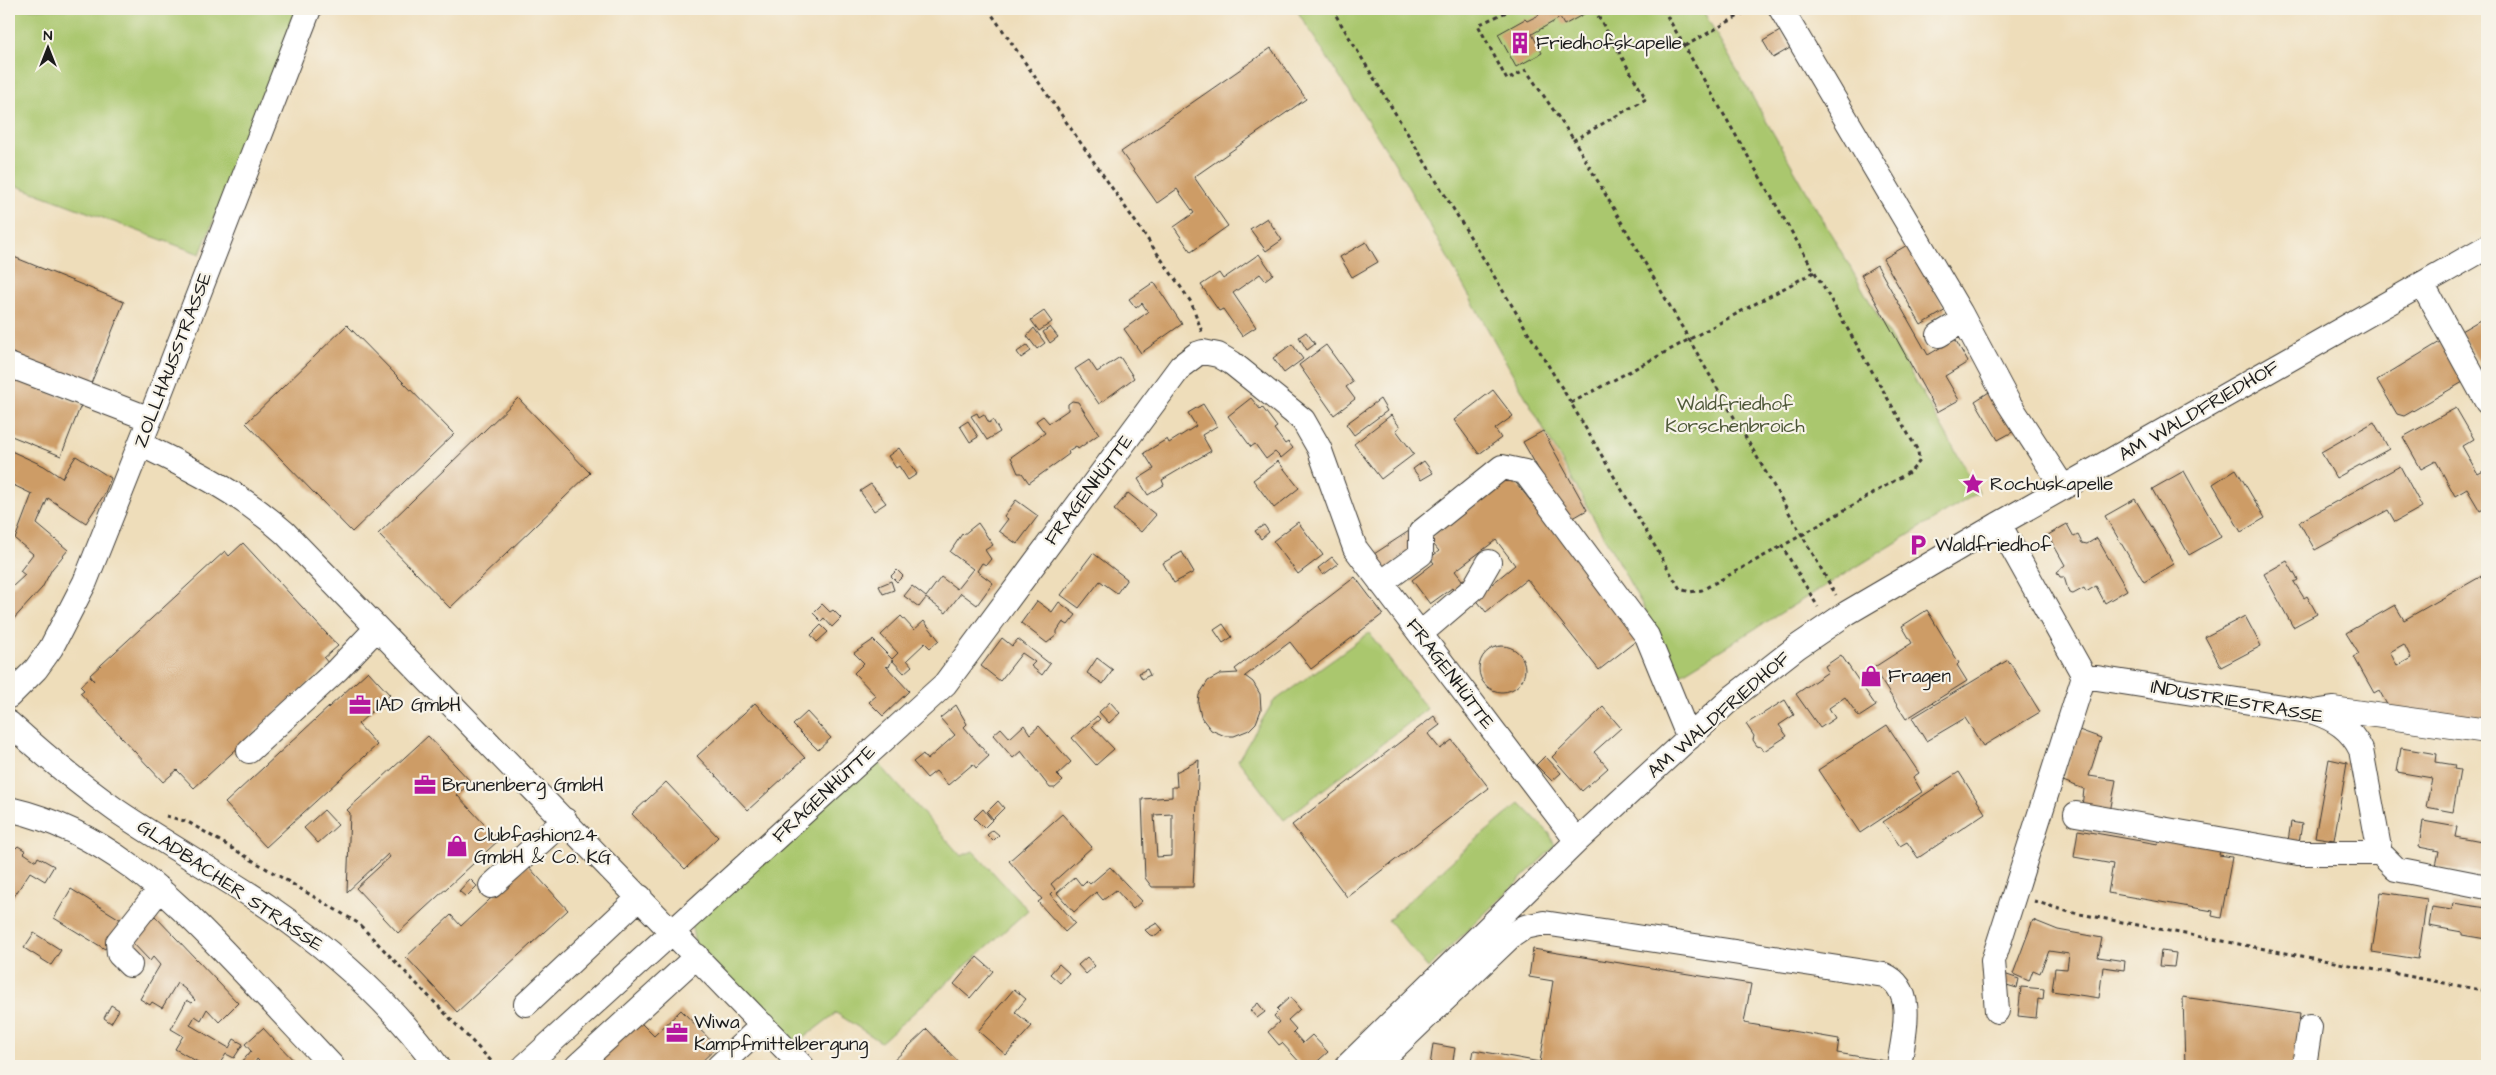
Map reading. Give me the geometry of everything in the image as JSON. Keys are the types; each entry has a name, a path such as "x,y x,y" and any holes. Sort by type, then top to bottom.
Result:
{"street":[{"name":"ZOLLHAUSSTRASSE","path":"9,696 36,669 60,634 85,582 309,9"},
{"path":"1781,9 1964,320 2008,402 2063,487"},
{"name":"AM WALDFRIEDHOF","path":"1347,1066 1577,841 1750,682 1838,619 2063,487 2487,247"},
{"path":"2422,284 2487,402"},
{"path":"1939,335 1964,320"},
{"name":"FRAGENHÜTTE","path":"524,1066 674,932 945,684 1181,366 1191,357 1204,352 1218,355 1232,363 1296,413 1309,428 1320,448 1356,548 1577,841"},
{"path":"9,365 150,419"},
{"path":"140,444 221,484 265,515 640,897 800,1065"},
{"path":"1376,575 1421,554 1421,532 1502,467 1525,472 1647,636 1689,738"},
{"path":"1997,1010 1993,961 2084,676 1999,524"},
{"path":"1420,634 1474,588 1490,562"},
{"path":"249,752 337,670 377,628"},
{"name":"INDUSTRIESTRASSE","path":"2084,676 2314,712 2340,724 2357,743 2364,762 2380,852"},
{"path":"2314,712 2333,709 2487,731"},
{"name":"GLADBACHER STRASSE","path":"9,722 85,787 147,831 270,908 332,954 380,998 416,1039 436,1066"},
{"name":"GLADBACHER STRASSE","path":"9,808 51,821 93,841 132,866 192,918 332,1066"},
{"path":"2076,814 2298,853 2380,852 2396,869 2487,887"},
{"path":"491,886 565,820"},
{"path":"130,965 119,954 118,942 160,889"},
{"path":"526,1004 640,897"},
{"path":"1375,1066 1510,937 1525,927 1544,923 1884,976 1900,986 1905,1002 1899,1066"},
{"path":"577,1066 697,956"},
{"path":"719,1066 763,1025"},
{"path":"2304,1066 2310,1027"}],"path":[{"path":"988,9 1191,302 1201,327 1204,352"},
{"path":"1332,9 1682,590 1693,592 1702,590 1802,535 1906,474 1916,466 1919,457 1915,442 1663,9"},
{"path":"1513,9 1478,25 1507,80 1526,70 1574,140 1802,535 1838,619"},
{"path":"1574,140 1646,99 1594,9"},
{"path":"1685,46 1751,9"},
{"path":"1571,403 1816,271"},
{"path":"1782,546 1838,619"},
{"path":"147,831 158,819 167,816 188,822 358,923 496,1066"},
{"path":"2015,894 2069,912 2487,991"}],"green space":[{"path":"9,9 299,9 200,254 9,183"},
{"name":"Waldfriedhof Korschenbroich","path":"1296,9 1702,9 1979,492 1681,674 1394,162"},
{"path":"1369,633 1427,709 1284,820 1238,760 1273,702"},
{"path":"874,758 961,856 973,851 1028,910 881,1042 836,1013 793,1046 695,944 691,924"},
{"path":"1520,803 1550,834 1555,846 1428,968 1388,920 1463,851"}],"building":[{"name":"Friedhofskapelle","path":"1535,9 1582,9 1584,14 1564,25 1560,18 1532,34 1542,53 1516,67 1498,34 1525,19 1527,21 1539,15"},
{"path":"1780,31 1790,48 1773,58 1763,41"},
{"path":"1271,48 1306,99 1194,177 1228,226 1191,252 1174,227 1194,213 1177,189 1157,203 1121,152"},
{"path":"1267,218 1282,240 1266,251 1250,229"},
{"path":"1366,242 1378,262 1352,277 1340,257"},
{"path":"1909,244 1946,310 1921,325 1883,259"},
{"path":"1259,254 1273,274 1265,280 1260,274 1233,293 1256,327 1242,336 1223,309 1219,311 1201,285 1219,273 1223,279"},
{"path":"9,255 124,302 90,386 9,353"},
{"path":"1877,265 1928,355 1955,339 1968,362 1945,376 1959,400 1937,412 1861,275"},
{"path":"1154,282 1182,324 1141,353 1124,329 1148,312 1142,303 1136,308 1129,299"},
{"path":"1044,311 1052,322 1039,331 1031,320"},
{"path":"2487,316 2487,377 2461,331"},
{"path":"347,325 454,434 352,532 246,423"},
{"path":"1050,327 1058,337 1050,343 1043,332"},
{"path":"1034,328 1045,343 1037,349 1027,336"},
{"path":"1306,332 1315,344 1307,350 1299,337"},
{"path":"2440,342 2463,382 2404,416 2397,414 2377,380"},
{"path":"1292,344 1303,359 1284,373 1273,358"},
{"path":"1027,345 1031,351 1021,358 1017,352"},
{"path":"1326,345 1353,382 1346,387 1355,399 1334,415 1299,365"},
{"path":"1120,357 1134,378 1099,404 1075,369 1089,360 1097,372"},
{"path":"9,376 81,405 61,456 9,435"},
{"path":"1994,389 2018,429 1998,440 1975,401"},
{"path":"1493,390 1513,416 1495,429 1501,438 1479,454 1454,420"},
{"path":"518,398 590,473 450,608 378,534"},
{"path":"1251,398 1260,409 1262,407 1277,427 1274,429 1285,444 1288,442 1293,448 1281,458 1275,452 1266,459 1255,444 1251,447 1228,416"},
{"path":"1380,399 1387,411 1354,435 1346,424"},
{"path":"1072,401 1078,402 1099,434 1078,449 1076,446 1068,451 1069,454 1029,483 1022,473 1018,473 1011,457 1045,433 1036,421 1043,416 1049,423 1068,410 1068,404"},
{"path":"1203,404 1217,426 1202,435 1211,451 1162,480 1164,485 1148,495 1138,479 1154,469 1144,453 1167,439 1169,443 1196,426 1188,413"},
{"path":"2456,408 2474,439 2462,446 2478,474 2487,469 2487,507 2480,511 2467,489 2455,496 2436,461 2421,469 2403,437"},
{"path":"977,413 979,417 984,414 989,423 993,420 1000,432 987,440 971,416"},
{"path":"1391,415 1400,427 1396,430 1414,454 1381,479 1354,444"},
{"path":"968,421 978,437 970,442 960,426"},
{"path":"2374,422 2389,449 2336,478 2321,452"},
{"path":"1543,431 1587,510 1568,521 1523,442"},
{"path":"899,448 917,474 908,480 899,466 896,468 888,456"},
{"path":"9,450 44,466 62,478 76,456 111,478 104,495 86,523 48,498 37,524 68,550 52,569 42,588 9,624 9,584 12,587 25,575 20,571 33,554 15,539 32,494 9,483"},
{"path":"1278,461 1299,488 1274,508 1253,480"},
{"path":"1424,461 1433,473 1421,480 1413,469"},
{"path":"2400,466 2422,507 2395,522 2388,510 2315,550 2299,522"},
{"path":"2236,469 2265,518 2241,532 2213,484"},
{"path":"2184,471 2221,537 2189,555 2152,489"},
{"path":"1508,473 1641,637 1599,670 1527,579 1486,612 1475,598 1515,565 1496,540 1455,571 1469,585 1457,595 1452,588 1430,604 1412,580 1434,563 1430,558 1439,551 1429,539"},
{"path":"871,484 886,503 874,511 860,491"},
{"path":"1128,493 1156,515 1141,532 1114,510"},
{"path":"2135,499 2174,564 2144,582 2105,516"},
{"path":"1016,500 1038,516 1017,544 999,531 1008,519 1004,516"},
{"path":"1298,522 1323,555 1298,574 1273,541"},
{"path":"978,523 993,545 985,550 991,559 986,565 982,563 977,571 993,583 977,605 961,593 946,613 926,598 919,607 904,596 912,586 926,597 941,577 957,589 973,569 950,552 962,534"},
{"path":"2067,524 2074,537 2078,535 2082,543 2087,544 2097,538 2127,590 2105,603 2096,586 2086,592 2084,588 2073,594 2069,593 2064,577 2060,577 2057,572 2065,565 2048,535"},
{"path":"1264,525 1269,532 1261,539 1255,531"},
{"path":"1409,531 1417,544 1385,572 1374,554"},
{"path":"243,543 338,646 324,658 329,664 194,788 177,770 163,782 80,693 84,690 80,686 90,677 94,681 90,675 225,551 229,556"},
{"path":"1182,552 1194,572 1174,583 1163,563"},
{"path":"1093,553 1127,579 1117,593 1100,581 1079,608 1061,595"},
{"path":"1332,557 1338,564 1323,575 1318,568"},
{"path":"2287,561 2298,580 2294,582 2304,598 2307,596 2317,614 2293,627 2264,574"},
{"path":"897,570 903,576 897,582 891,576"},
{"path":"2487,573 2487,726 2391,712 2379,690 2374,693 2354,657 2359,654 2346,633 2395,605 2404,620","holes":["2404,644 2411,658 2397,666 2390,652"]},
{"path":"1355,577 1383,614 1311,669 1290,642 1245,676 1253,682 1260,694 1261,710 1256,723 1249,730 1234,736 1225,736 1211,730 1201,717 1198,703 1199,695 1208,681 1221,674 1238,673 1235,669"},
{"path":"891,581 894,590 883,594 879,586"},
{"path":"1037,601 1052,612 1059,602 1076,615 1068,625 1063,622 1057,631 1057,635 1047,643 1021,623"},
{"path":"822,604 830,612 833,610 841,618 832,627 824,618 821,621 813,613"},
{"path":"1927,610 1959,663 1957,665 1967,681 1906,719 1873,668 1912,643 1902,626"},
{"path":"901,616 914,630 924,621 939,640 930,648 925,643 907,660 912,666 904,673 892,660 889,667 886,666 909,691 883,716 869,702 876,696 854,673 864,663 854,653 873,640 892,659 898,653 881,635"},
{"path":"2245,616 2261,646 2221,667 2205,637"},
{"path":"1223,624 1232,637 1223,643 1214,630"},
{"path":"821,625 828,632 817,642 811,635"},
{"path":"1002,638 1012,646 1018,639 1050,664 1042,675 1031,666 1035,662 1022,653 1000,681 981,666"},
{"path":"1498,646 1506,646 1515,650 1521,656 1525,669 1521,682 1515,688 1506,692 1498,692 1489,688 1483,682 1479,673 1479,665 1483,656 1489,650"},
{"path":"1841,655 1876,706 1859,717 1845,697 1829,708 1835,718 1820,728 1796,694 1828,672 1825,666"},
{"path":"1097,658 1113,670 1103,684 1087,673"},
{"path":"2008,660 2040,712 1983,746 1965,718 1926,741 1912,718"},
{"path":"1147,669 1150,675 1142,679 1139,673"},
{"path":"368,671 390,695 358,724 377,745 266,847 225,803"},
{"path":"1785,700 1794,715 1779,725 1787,736 1764,751 1753,740 1754,736 1746,724"},
{"path":"1110,702 1120,713 1109,723 1099,712"},
{"path":"755,703 805,758 748,810 697,756"},
{"path":"956,705 967,724 964,727 989,756 976,768 973,764 948,785 936,771 927,778 913,762 923,754 927,760 955,735 940,718"},
{"path":"1603,707 1621,728 1594,752 1608,768 1582,791 1552,757"},
{"path":"807,712 831,738 818,750 793,725"},
{"path":"1097,716 1100,719 1092,726 1114,749 1096,765 1072,738"},
{"path":"1434,716 1440,725 1428,734 1440,749 1452,740 1489,788 1347,897 1292,825"},
{"path":"1024,725 1030,734 1039,726 1071,762 1057,775 1063,781 1055,788 1050,788 1021,751 1013,758 993,735 1001,728 1010,738"},
{"path":"1887,725 1919,773 1913,777 1922,792 1860,833 1818,770"},
{"path":"2079,730 2101,738 2089,776 2116,780 2110,812 2082,807 2084,789 2063,781"},
{"path":"428,736 471,782 457,795 499,840 398,933 356,888 390,857 388,854 347,892 350,813 347,810"},
{"path":"2401,748 2437,754 2436,762 2455,765 2454,769 2460,770 2453,812 2426,807 2432,778 2397,772"},
{"path":"1545,756 1561,773 1552,781 1536,765"},
{"path":"2329,759 2347,763 2334,840 2315,837"},
{"path":"1199,760 1193,887 1152,887 1145,878 1142,799 1172,797 1172,787 1177,787 1176,772","holes":["1172,814 1172,856 1157,857 1154,815"]},
{"path":"1959,772 1985,813 1918,858 1907,842 1900,846 1883,822"},
{"path":"666,782 718,837 685,869 632,814"},
{"path":"998,801 1004,808 993,819 987,812"},
{"path":"983,809 992,820 984,828 974,818"},
{"path":"324,810 338,825 318,843 304,828"},
{"path":"1062,814 1092,847 1051,884 1055,889 1050,894 1075,923 1065,932 1038,902 1042,899 1009,861"},
{"path":"2423,821 2457,827 2455,837 2487,843 2487,875 2436,866 2439,851 2419,847"},
{"path":"2291,822 2302,824 2299,843 2288,841"},
{"path":"993,830 999,835 993,841 987,835"},
{"path":"2078,830 2158,844 2160,835 2221,846 2219,855 2232,857 2221,918 2212,916 2213,911 2108,893 2113,864 2074,857"},
{"path":"9,844 16,848 18,846 26,851 24,853 36,861 38,857 54,866 45,881 30,872 13,898 9,895"},
{"path":"527,865 568,910 457,1012 406,957 451,915 461,926"},
{"path":"1110,867 1142,901 1133,909 1116,890 1103,900 1096,892 1074,912 1057,893 1075,877 1082,886 1087,881 1090,884"},
{"path":"470,879 477,886 466,897 459,891"},
{"path":"71,889 123,921 105,949 54,918"},
{"path":"2381,892 2427,899 2418,959 2372,952"},
{"path":"2453,903 2487,908 2486,939 2429,926 2432,907 2452,910"},
{"path":"155,916 238,1003 219,1022 207,1009 201,1020 195,1016 190,1025 229,1048 234,1039 243,1044 234,1058 226,1054 218,1066 205,1066 175,1049 183,1036 171,1029 187,1000 192,1003 195,1000 185,989 177,983 162,1008 152,1002 150,1005 140,999 160,965 153,957 150,961 130,940"},
{"path":"2033,920 2058,930 2102,938 2098,957 2125,961 2124,970 2103,967 2099,998 2052,991 2055,968 2067,969 2069,954 2049,951 2040,973 2033,970 2029,981 2013,974"},
{"path":"1157,923 1163,930 1156,936 1150,935 1145,930"},
{"path":"34,933 61,950 51,965 24,948"},
{"path":"1533,949 1751,984 1744,1023 1839,1039 1837,1053 1886,1061 1885,1066 1471,1066 1474,1050 1540,1062 1553,981 1529,977"},
{"path":"2161,951 2176,953 2174,967 2159,966"},
{"path":"977,957 993,971 970,998 954,984"},
{"path":"1087,957 1095,966 1086,974 1078,965"},
{"path":"1059,964 1069,973 1060,983 1050,974"},
{"path":"2004,974 2019,979 2017,988 2003,984"},
{"path":"2021,987 2044,989 2043,1000 2038,999 2036,1018 2018,1016"},
{"path":"1014,989 1026,999 1015,1012 1032,1026 1006,1055 978,1031"},
{"path":"1290,997 1300,1009 1288,1020 1296,1029 1293,1032 1303,1043 1312,1035 1328,1052 1312,1066 1303,1066 1282,1043 1279,1045 1268,1032 1279,1022 1274,1016 1279,1011 1277,1009"},
{"path":"2183,997 2300,1014 2293,1066 2185,1066"},
{"path":"1258,1003 1265,1012 1257,1018 1250,1010"},
{"path":"111,1005 119,1010 111,1023 104,1018"},
{"path":"681,1010 717,1047 697,1066 591,1066 639,1021 654,1036"},
{"path":"263,1028 299,1066 264,1066 257,1059 253,1066 242,1066 244,1064 241,1063 251,1051 245,1044"},
{"path":"927,1029 962,1066 888,1066"},
{"path":"1433,1044 1455,1048 1452,1066 1430,1066"}],"place":[{"name":"Friedhofskapelle","path":"1520,43"},
{"name":"Rochuskapelle","path":"1973,484"},
{"name":"Waldfriedhof","path":"1918,545"},
{"name":"Fragen","path":"1871,676"},
{"name":"IAD GmbH","path":"360,705"},
{"name":"Brunenberg GmbH","path":"425,785"},
{"name":"Clubfashion24 GmbH & Co. KG","path":"457,846"},
{"name":"Wiwa Kampfmittelbergung","path":"677,1033"}]}
